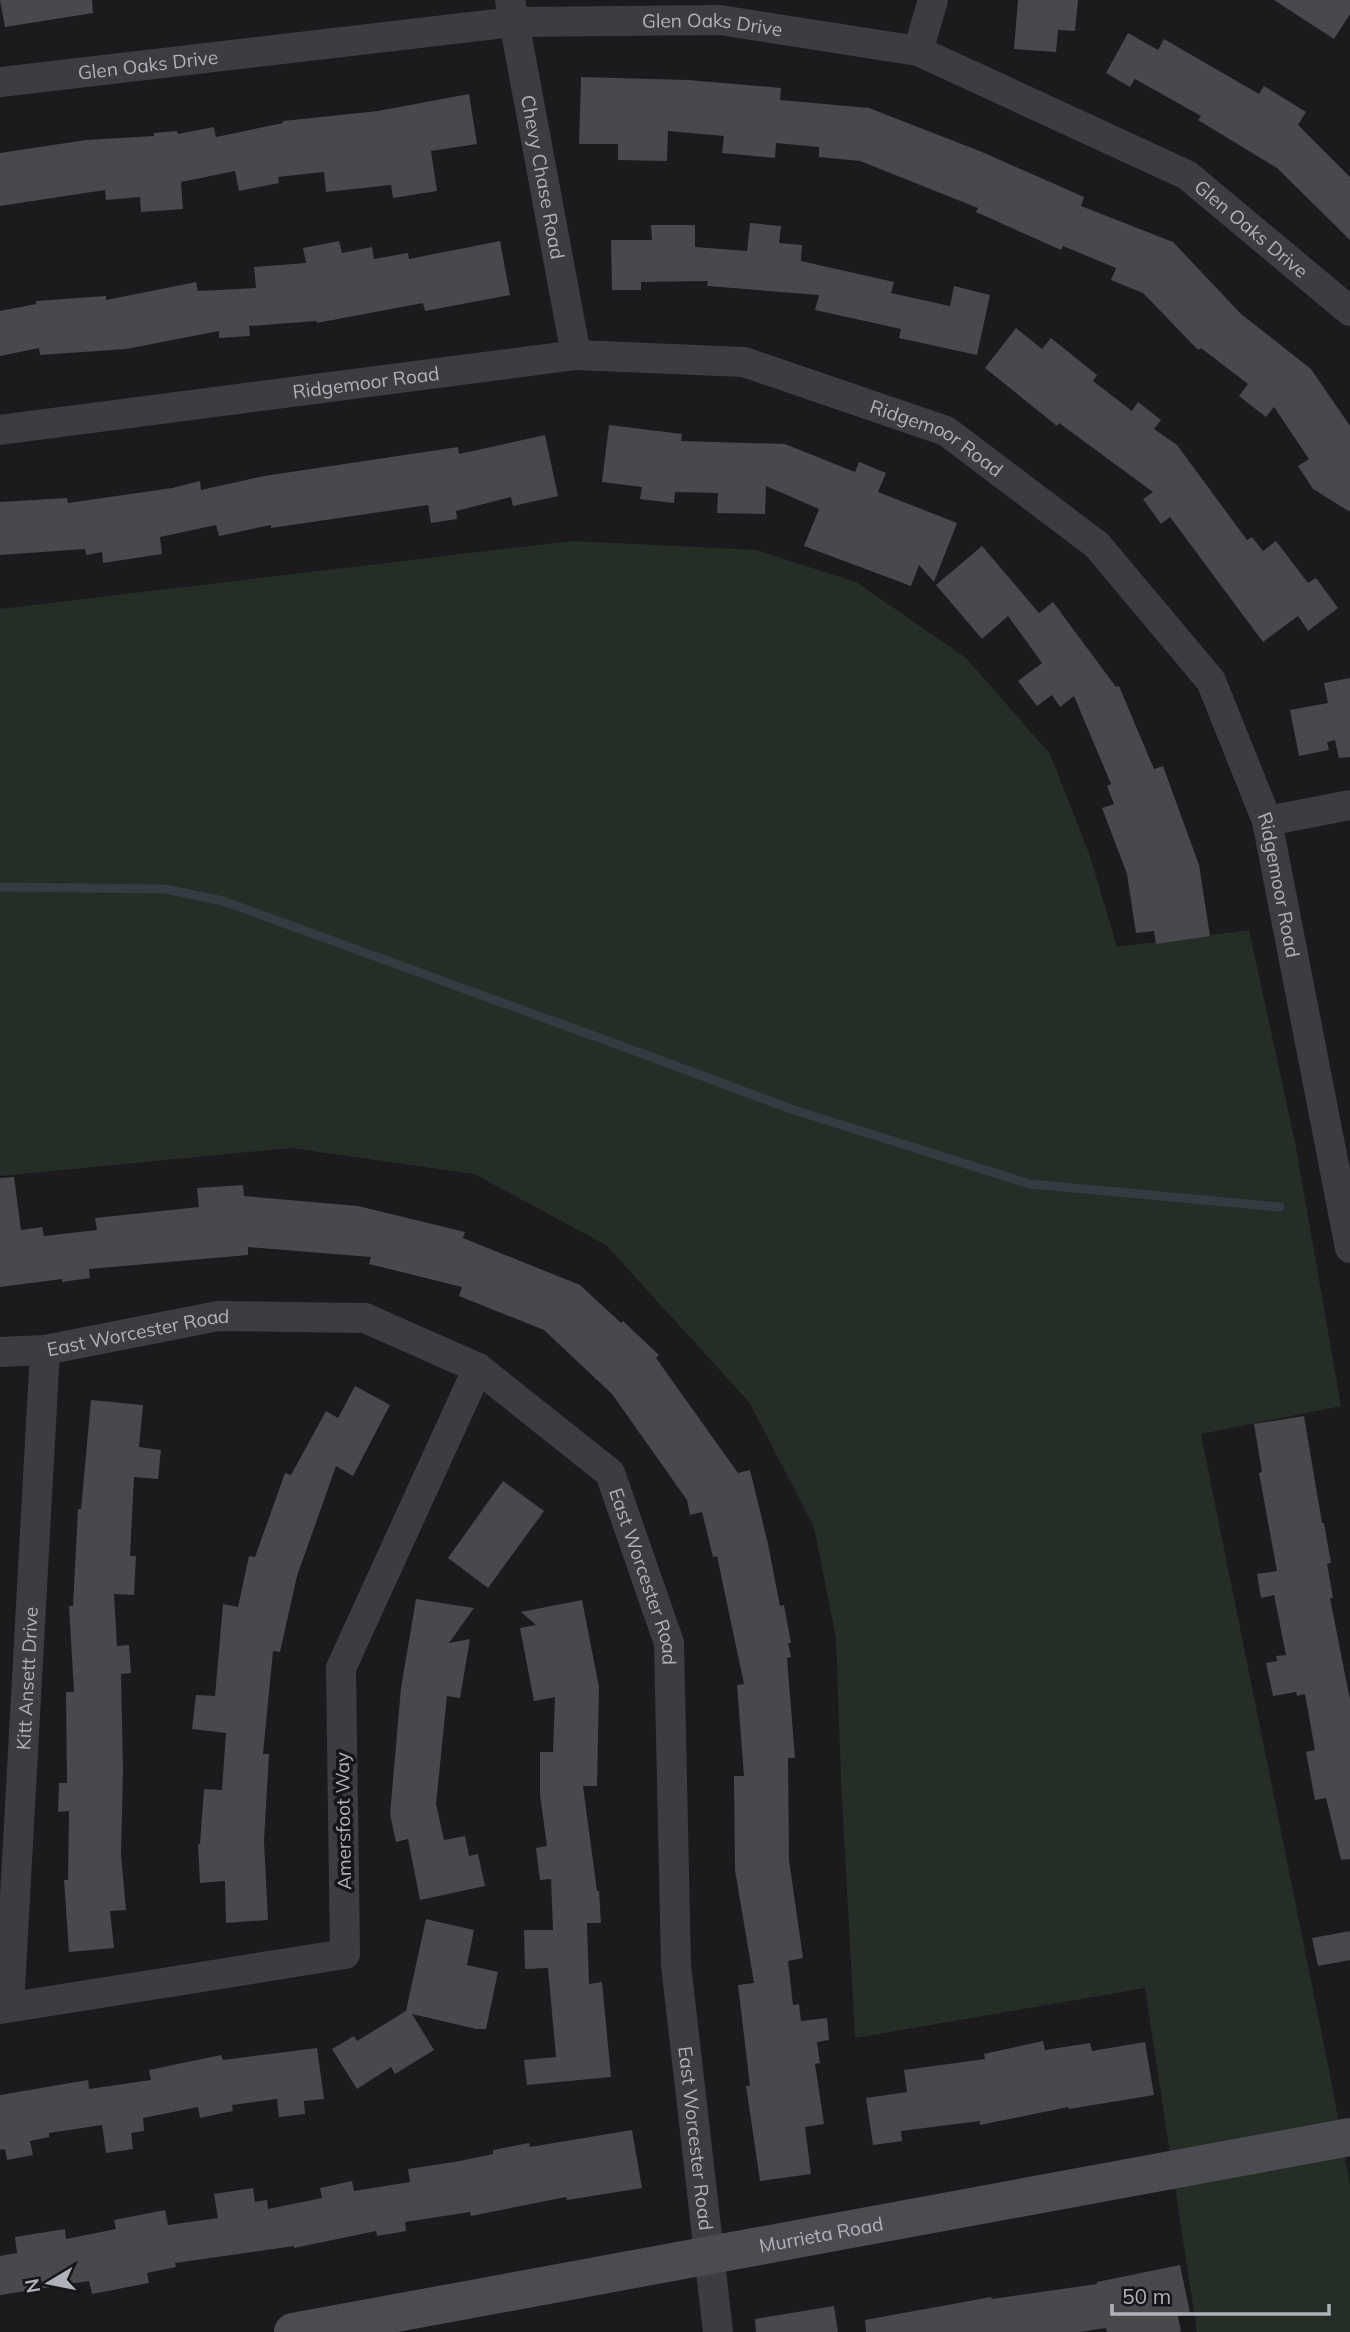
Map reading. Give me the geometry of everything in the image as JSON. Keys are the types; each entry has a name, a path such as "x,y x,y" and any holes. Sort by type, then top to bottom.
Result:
{"main road":[{"name":"Murrieta Road","path":"293,2332 1350,2137"}],"street":[{"path":"918,51 933,0"},
{"name":"Glen Oaks Drive","path":"0,82 512,11 720,20 918,51 1187,175 1350,311"},
{"name":"Chevy Chase Road","path":"512,11 576,355"},
{"name":"Ridgemoor Road","path":"0,430 576,355 744,362 946,431 1097,545 1211,681 1267,821 1350,1248"},
{"path":"1267,821 1350,805"},
{"name":"East Worcester Road","path":"0,1352 45,1350 218,1316 365,1318 478,1368 610,1472 668,1643 676,1965 718,2332"},
{"name":"Kitt Ansett Drive","path":"5,2008 45,1350"},
{"name":"Amersfoot Way","path":"5,2008 345,1954 341,1668 478,1368"}],"shaded area":[{"path":"572,541 756,550 856,582 966,658 1050,754 1090,856 1117,947 1249,930 1295,1142 1341,1406 1201,1434 1350,2186 1350,2332 1197,2332 1145,1988 855,2038 836,1638 814,1527 749,1402 606,1245 474,1174 291,1148 0,1176 0,609"}],"building":[{"path":"0,0 92,0 93,13 5,27"},
{"path":"1018,0 1078,0 1075,31 1058,30 1056,52 1014,49"},
{"path":"1274,0 1350,0 1350,14 1334,39"},
{"path":"1128,33 1158,50 1164,39 1259,94 1264,86 1306,112 1298,125 1350,177 1350,240 1277,168 1198,120 1201,116 1135,79 1130,87 1106,73"},
{"path":"581,77 688,80 781,88 780,100 869,108 982,152 1084,197 1081,206 1173,242 1241,314 1311,369 1350,426 1350,512 1313,489 1298,466 1309,459 1274,407 1266,417 1239,396 1248,384 1201,348 1198,350 1143,293 1111,280 1116,268 1063,246 1061,250 976,212 978,208 860,161 819,157 819,147 776,143 775,158 722,153 724,136 668,131 667,161 618,160 618,144 579,144"},
{"path":"469,94 477,144 431,151 437,191 393,198 391,185 326,192 324,172 278,177 279,183 239,191 235,171 181,182 183,209 141,212 140,197 106,200 105,190 0,206 0,153 86,140 154,136 154,133 177,131 178,134 214,127 216,137 283,121 378,111"},
{"path":"750,223 781,226 779,243 802,245 801,261 894,282 891,293 950,306 954,286 990,295 977,355 899,338 901,329 815,310 819,295 707,286 708,281 641,282 641,290 612,290 611,240 652,240 651,225 695,225 695,247 747,251"},
{"path":"339,241 342,253 372,247 374,259 408,253 409,259 500,241 510,295 425,311 423,303 317,323 249,326 250,336 219,338 219,331 126,349 40,355 39,348 0,356 0,311 36,304 36,301 106,296 106,300 196,282 198,291 256,288 254,267 306,263 303,248"},
{"path":"1016,328 1042,349 1051,338 1097,375 1093,381 1132,411 1138,402 1161,420 1154,429 1177,445 1247,540 1252,537 1263,551 1276,541 1308,583 1316,578 1338,608 1308,631 1298,616 1263,642 1170,517 1161,524 1143,499 1153,492 1059,423 1057,426 985,368"},
{"path":"609,425 682,434 681,441 785,444 855,472 859,462 886,473 878,492 957,523 934,582 919,565 911,586 804,546 819,509 766,486 765,514 717,513 718,493 675,492 674,503 640,499 642,487 602,482"},
{"path":"545,435 558,496 513,506 511,497 456,511 457,519 431,523 428,505 271,528 271,525 219,536 216,525 160,537 162,554 103,563 102,552 86,555 85,549 0,555 0,502 67,498 68,503 172,488 200,481 201,490 264,476 458,447 459,454"},
{"path":"982,546 1039,613 1053,602 1116,687 1119,686 1154,769 1163,766 1199,865 1210,936 1156,944 1154,931 1136,933 1127,874 1102,808 1114,804 1107,786 1111,784 1074,696 1060,707 1052,695 1037,706 1018,681 1042,663 1008,616 982,639 936,585"},
{"path":"1350,678 1350,757 1339,758 1335,740 1327,742 1329,750 1299,756 1290,710 1328,703 1324,683"},
{"path":"14,1177 21,1230 42,1227 44,1236 97,1230 95,1218 199,1207 197,1188 243,1185 244,1196 358,1206 465,1232 463,1238 580,1285 659,1355 656,1358 738,1473 750,1470 780,1606 784,1605 791,1643 788,1643 791,1657 787,1658 795,1758 788,1758 789,1860 803,1958 788,1961 793,2005 799,2004 801,2021 827,2018 829,2040 817,2042 820,2063 815,2064 824,2124 805,2127 811,2174 760,2181 746,2086 750,2086 738,1985 754,1983 735,1870 734,1776 744,1776 737,1685 744,1684 717,1556 713,1557 702,1512 690,1515 687,1500 612,1394 544,1330 459,1296 462,1287 369,1264 371,1257 248,1247 248,1255 89,1269 90,1278 0,1287 0,1178"},
{"path":"355,1386 390,1405 353,1476 336,1466 297,1576 280,1652 273,1651 263,1754 269,1754 264,1841 268,1920 226,1923 225,1881 200,1883 198,1844 204,1789 222,1790 226,1733 192,1729 196,1695 215,1696 223,1604 238,1607 249,1556 255,1557 285,1473 291,1475 326,1411 338,1418"},
{"path":"91,1400 143,1405 139,1447 161,1450 158,1479 134,1477 130,1556 136,1556 134,1595 114,1594 117,1646 129,1645 131,1673 121,1674 121,1855 126,1910 110,1911 114,1948 69,1952 64,1880 68,1880 69,1811 58,1812 59,1783 67,1783 66,1692 74,1692 69,1606 73,1606 78,1509 81,1509"},
{"path":"1304,1416 1331,1563 1327,1564 1333,1598 1330,1598 1350,1700 1350,1859 1341,1860 1326,1798 1315,1800 1306,1752 1315,1750 1305,1694 1297,1696 1296,1692 1273,1696 1266,1663 1277,1661 1276,1656 1286,1655 1274,1595 1261,1598 1257,1574 1277,1571 1259,1473 1262,1472 1254,1424"},
{"path":"503,1481 544,1511 488,1588 448,1558"},
{"path":"416,1599 474,1608 449,1643 470,1639 460,1698 447,1696 436,1804 444,1840 465,1836 469,1856 478,1854 485,1886 420,1900 408,1839 396,1842 390,1814 401,1688"},
{"path":"582,1600 599,1687 597,1786 583,1786 599,1891 601,1923 587,1923 589,1984 602,1982 611,2077 527,2085 524,2060 556,2057 548,1968 525,1969 524,1930 553,1930 551,1879 540,1880 536,1848 547,1846 540,1795 540,1752 553,1752 555,1697 534,1701 520,1628 536,1625 521,1612"},
{"path":"426,1919 474,1930 467,1965 498,1972 486,2029 412,2014 434,2050 395,2074 391,2067 357,2089 332,2049 354,2036 357,2041 406,2011"},
{"path":"1350,1931 1350,1960 1318,1966 1312,1938"},
{"path":"1043,2041 1045,2050 1090,2043 1092,2051 1145,2042 1154,2095 1069,2109 1068,2107 980,2125 980,2121 901,2131 902,2141 873,2145 866,2098 907,2092 904,2070 985,2059 984,2054"},
{"path":"317,2048 324,2099 304,2101 305,2114 279,2117 277,2099 232,2105 233,2111 200,2118 198,2107 143,2118 144,2131 131,2133 133,2149 106,2153 102,2125 49,2133 49,2137 30,2141 33,2155 7,2160 5,2149 0,2150 0,2095 88,2080 89,2089 151,2080 149,2070 221,2055 223,2060"},
{"path":"632,2130 642,2188 567,2200 566,2197 471,2216 470,2212 405,2222 406,2231 377,2236 376,2231 294,2248 175,2263 176,2267 147,2273 149,2283 92,2294 89,2281 0,2295 0,2256 17,2253 15,2237 65,2229 66,2239 116,2229 114,2220 165,2210 168,2225 218,2218 214,2194 253,2188 255,2202 267,2200 268,2209 322,2198 320,2188 352,2181 354,2191 410,2182 408,2169 493,2154 493,2150 529,2143 530,2147"},
{"path":"1180,2265 1190,2313 1178,2316 1181,2332 1107,2332 1106,2328 1079,2332 866,2332 865,2320 991,2297 992,2299 1097,2284"},
{"path":"834,2306 838,2332 756,2332 755,2319"}],"waterway":[{"path":"0,887 165,889 223,901 794,1110 1030,1184 1280,1207"}]}
